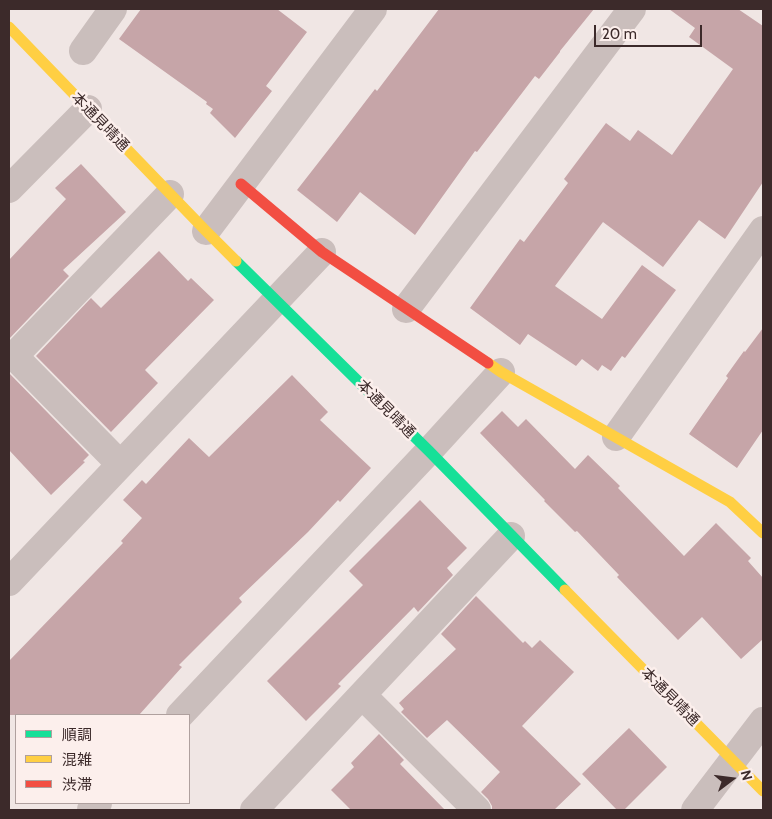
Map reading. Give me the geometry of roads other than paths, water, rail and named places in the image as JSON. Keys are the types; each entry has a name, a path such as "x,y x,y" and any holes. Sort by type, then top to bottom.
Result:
{"street":[{"path":"83,51 113,9"},
{"path":"206,231 373,9"},
{"path":"406,310 632,9"},
{"name":"本通見晴通","path":"9,27 206,231 429,451 763,791"},
{"path":"9,189 88,109"},
{"path":"241,184 322,252 406,310 501,372 730,502 763,533"},
{"path":"120,464 14,356 170,194"},
{"path":"616,438 763,230"},
{"path":"9,582 322,252"},
{"path":"181,714 501,372"},
{"path":"254,810 511,536"},
{"path":"362,695 477,810"},
{"path":"695,810 763,721"}]}
